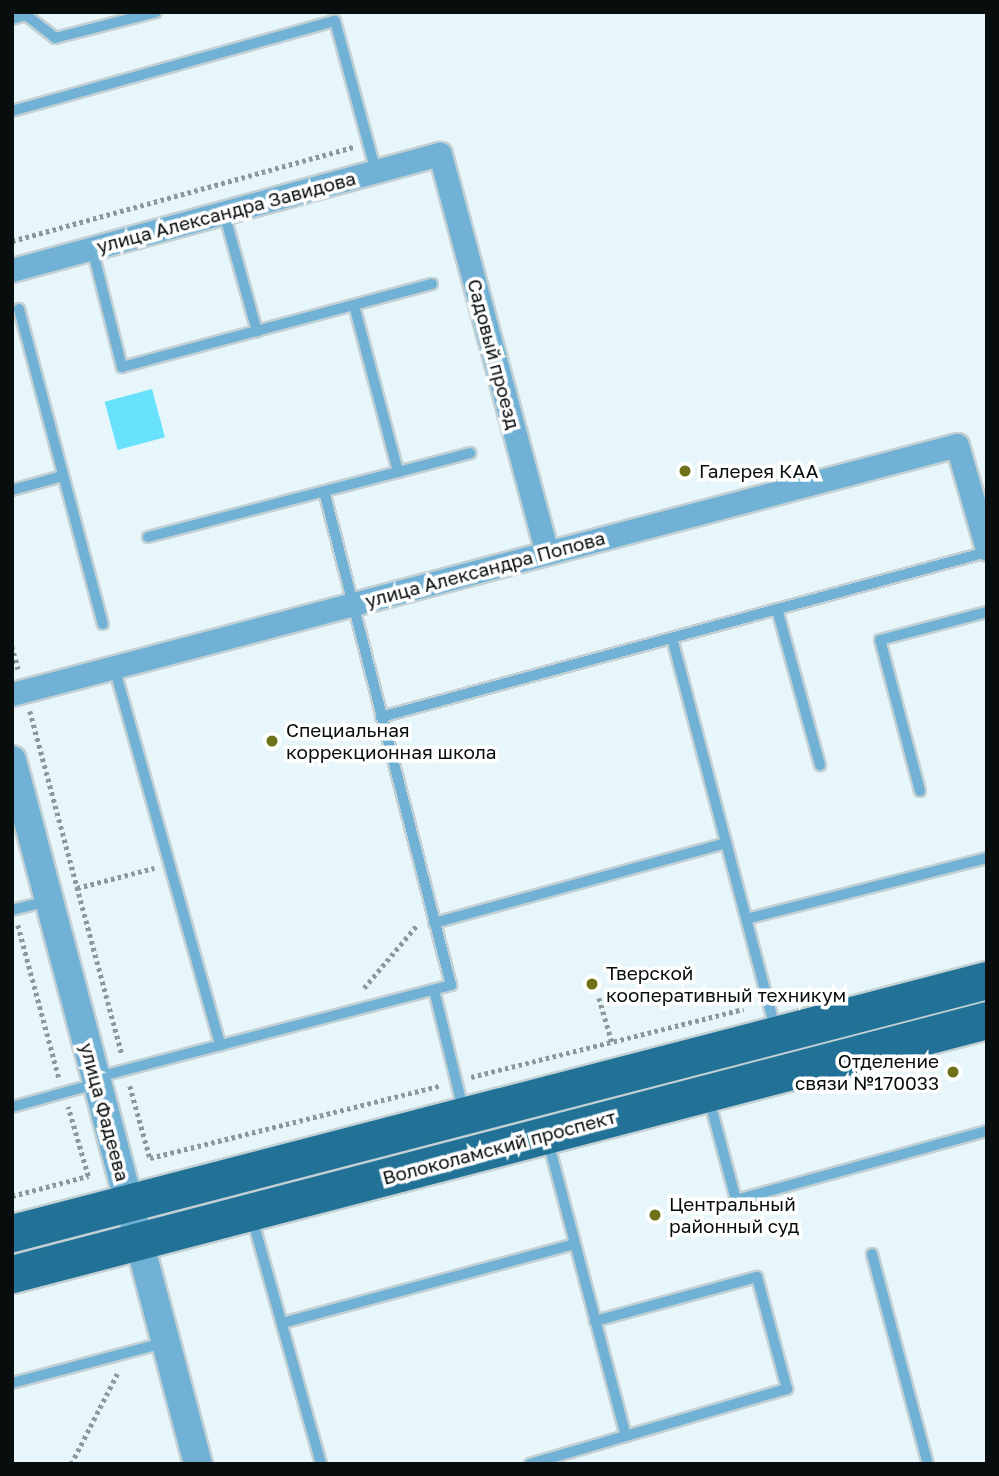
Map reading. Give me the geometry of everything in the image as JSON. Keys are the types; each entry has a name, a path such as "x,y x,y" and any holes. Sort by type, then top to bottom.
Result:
{"main road":[{"name":"Волоколамский проспект","path":"12,1233 129,1202 461,1098 772,1018 987,980"},
{"name":"Волоколамский проспект","path":"12,1274 987,1020"}],"street":[{"name":"улица Александра Завидова","path":"12,270 440,155"},
{"name":"Садовый проезд","path":"440,155 547,553"},
{"name":"улица Александра Попова","path":"18,693 957,445 987,551"},
{"name":"улица Фадеева","path":"12,760 198,1464"}],"lane":[{"path":"12,19 26,15 55,38 156,12"},
{"path":"12,111 335,21 376,172"},
{"path":"225,212 257,331"},
{"path":"92,248 122,367 432,284"},
{"path":"354,305 398,472"},
{"path":"19,309 103,624"},
{"path":"148,537 470,453"},
{"path":"12,490 63,476"},
{"path":"12,1107 63,1093 126,1069 452,985 351,605 324,491"},
{"path":"381,717 987,551"},
{"path":"777,609 820,765"},
{"path":"920,791 880,640 987,611"},
{"path":"672,638 772,1018"},
{"path":"114,667 220,1045"},
{"path":"434,923 726,843"},
{"path":"746,919 987,858"},
{"path":"13,910 49,900"},
{"path":"434,990 461,1098"},
{"path":"707,1093 736,1200 987,1131"},
{"path":"546,1135 626,1436"},
{"path":"251,1212 321,1464"},
{"path":"282,1323 575,1244"},
{"path":"872,1254 928,1464"},
{"path":"538,1463 788,1389 757,1277 595,1321"},
{"path":"12,1383 166,1342"}],"path":[{"path":"12,241 368,143"},
{"path":"12,646 18,693 77,888 150,1158 461,1098 612,1042 772,1018"},
{"path":"77,888 169,864"},
{"path":"344,1013 431,908"},
{"path":"12,1196 88,1176 13,910"},
{"path":"599,998 612,1042"},
{"path":"71,1464 128,1353"}],"shaded area":[{"path":"152,389 165,437 118,450 105,402"}],"place":[{"name":"Галерея КАА","path":"685,471"},
{"name":"Специальная коррекционная школа","path":"272,741"},
{"name":"Тверской кооперативный техникум","path":"592,984"},
{"name":"Отделение связи №170033","path":"953,1072"},
{"name":"Центральный районный суд","path":"655,1215"}]}
